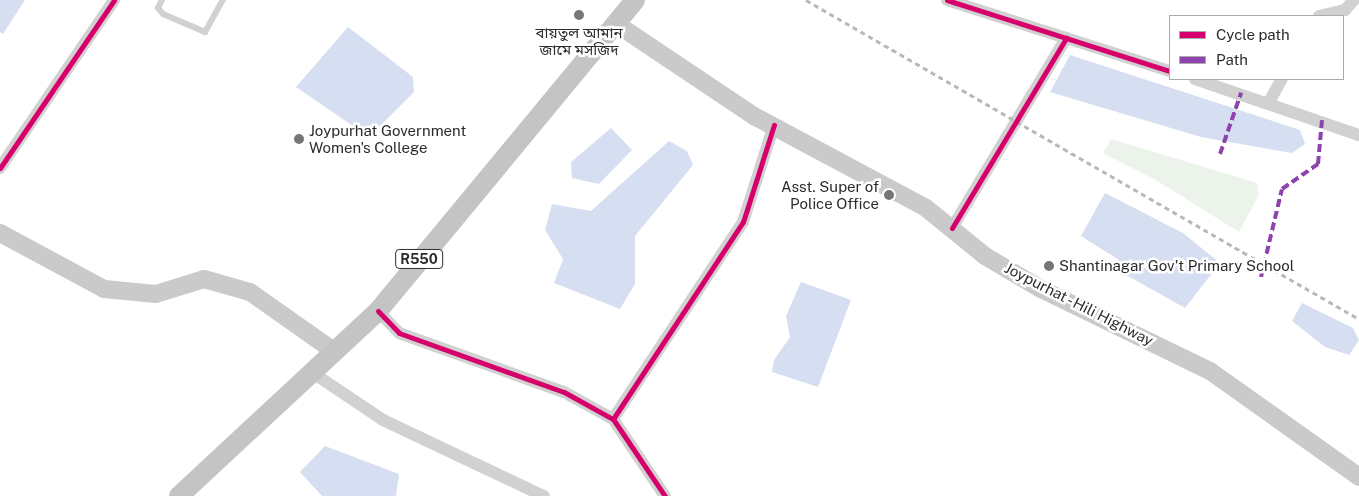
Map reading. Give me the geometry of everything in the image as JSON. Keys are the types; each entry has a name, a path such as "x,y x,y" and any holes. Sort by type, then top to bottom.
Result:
{"main road":[{"name":"R550","path":"179,496 378,311 618,25 635,0"},
{"name":"Joypurhat - Hili Highway","path":"618,25 774,125 926,208 984,256 1041,289 1210,371 1359,478"},
{"path":"0,233 104,289 156,294 204,279 250,292 335,352"}],"street":[{"path":"0,168 114,0"},
{"path":"946,0 1169,71"},
{"path":"1323,15 1345,10 1354,0"},
{"path":"952,228 1066,38"},
{"path":"1198,80 1358,132"},
{"path":"1268,102 1281,80"},
{"path":"613,419 743,222 774,125"},
{"path":"378,311 399,333 564,392 613,419 665,496"},
{"path":"313,373 383,420 544,496"}],"lane":[{"path":"162,0 158,8 163,14 205,32 223,0"}],"shaded area":[{"path":"1111,139 1257,183 1259,195 1239,232 1154,179 1103,153"}],"water":[{"path":"0,0 25,0 3,34 0,32"},
{"path":"348,27 413,77 414,92 369,137 296,87"},
{"path":"1070,55 1300,130 1305,144 1292,153 1201,137 1050,92"},
{"path":"611,128 632,150 599,184 572,178 571,162"},
{"path":"669,141 687,151 693,165 635,236 635,284 620,309 554,283 563,259 545,230 552,204 591,211"},
{"path":"1105,193 1183,233 1220,263 1185,308 1112,267 1119,260 1081,236"},
{"path":"801,282 851,300 818,387 772,372 774,360 790,337 786,316"},
{"path":"1302,303 1353,328 1359,340 1349,355 1325,347 1292,321"},
{"path":"325,446 399,474 396,496 322,496 300,472"}],"railway":[{"path":"806,0 1359,319"}],"marked path":[{"path":"1220,154 1241,93"},
{"path":"1261,277 1282,189 1318,164 1322,120"}],"cycle path":[{"path":"0,168 114,0"},
{"path":"947,0 1169,71"},
{"path":"952,228 1066,38"},
{"path":"613,419 743,222 774,125"},
{"path":"378,311 399,333 564,392 613,419 665,496"}],"place":[{"name":"বায়তুল আমান জামে মসজিদ","path":"579,15"},
{"name":"Joypurhat Government Women's College","path":"299,139"},
{"name":"Asst. Super of Police Office","path":"889,195"},
{"name":"Shantinagar Gov't Primary School","path":"1049,266"}]}
